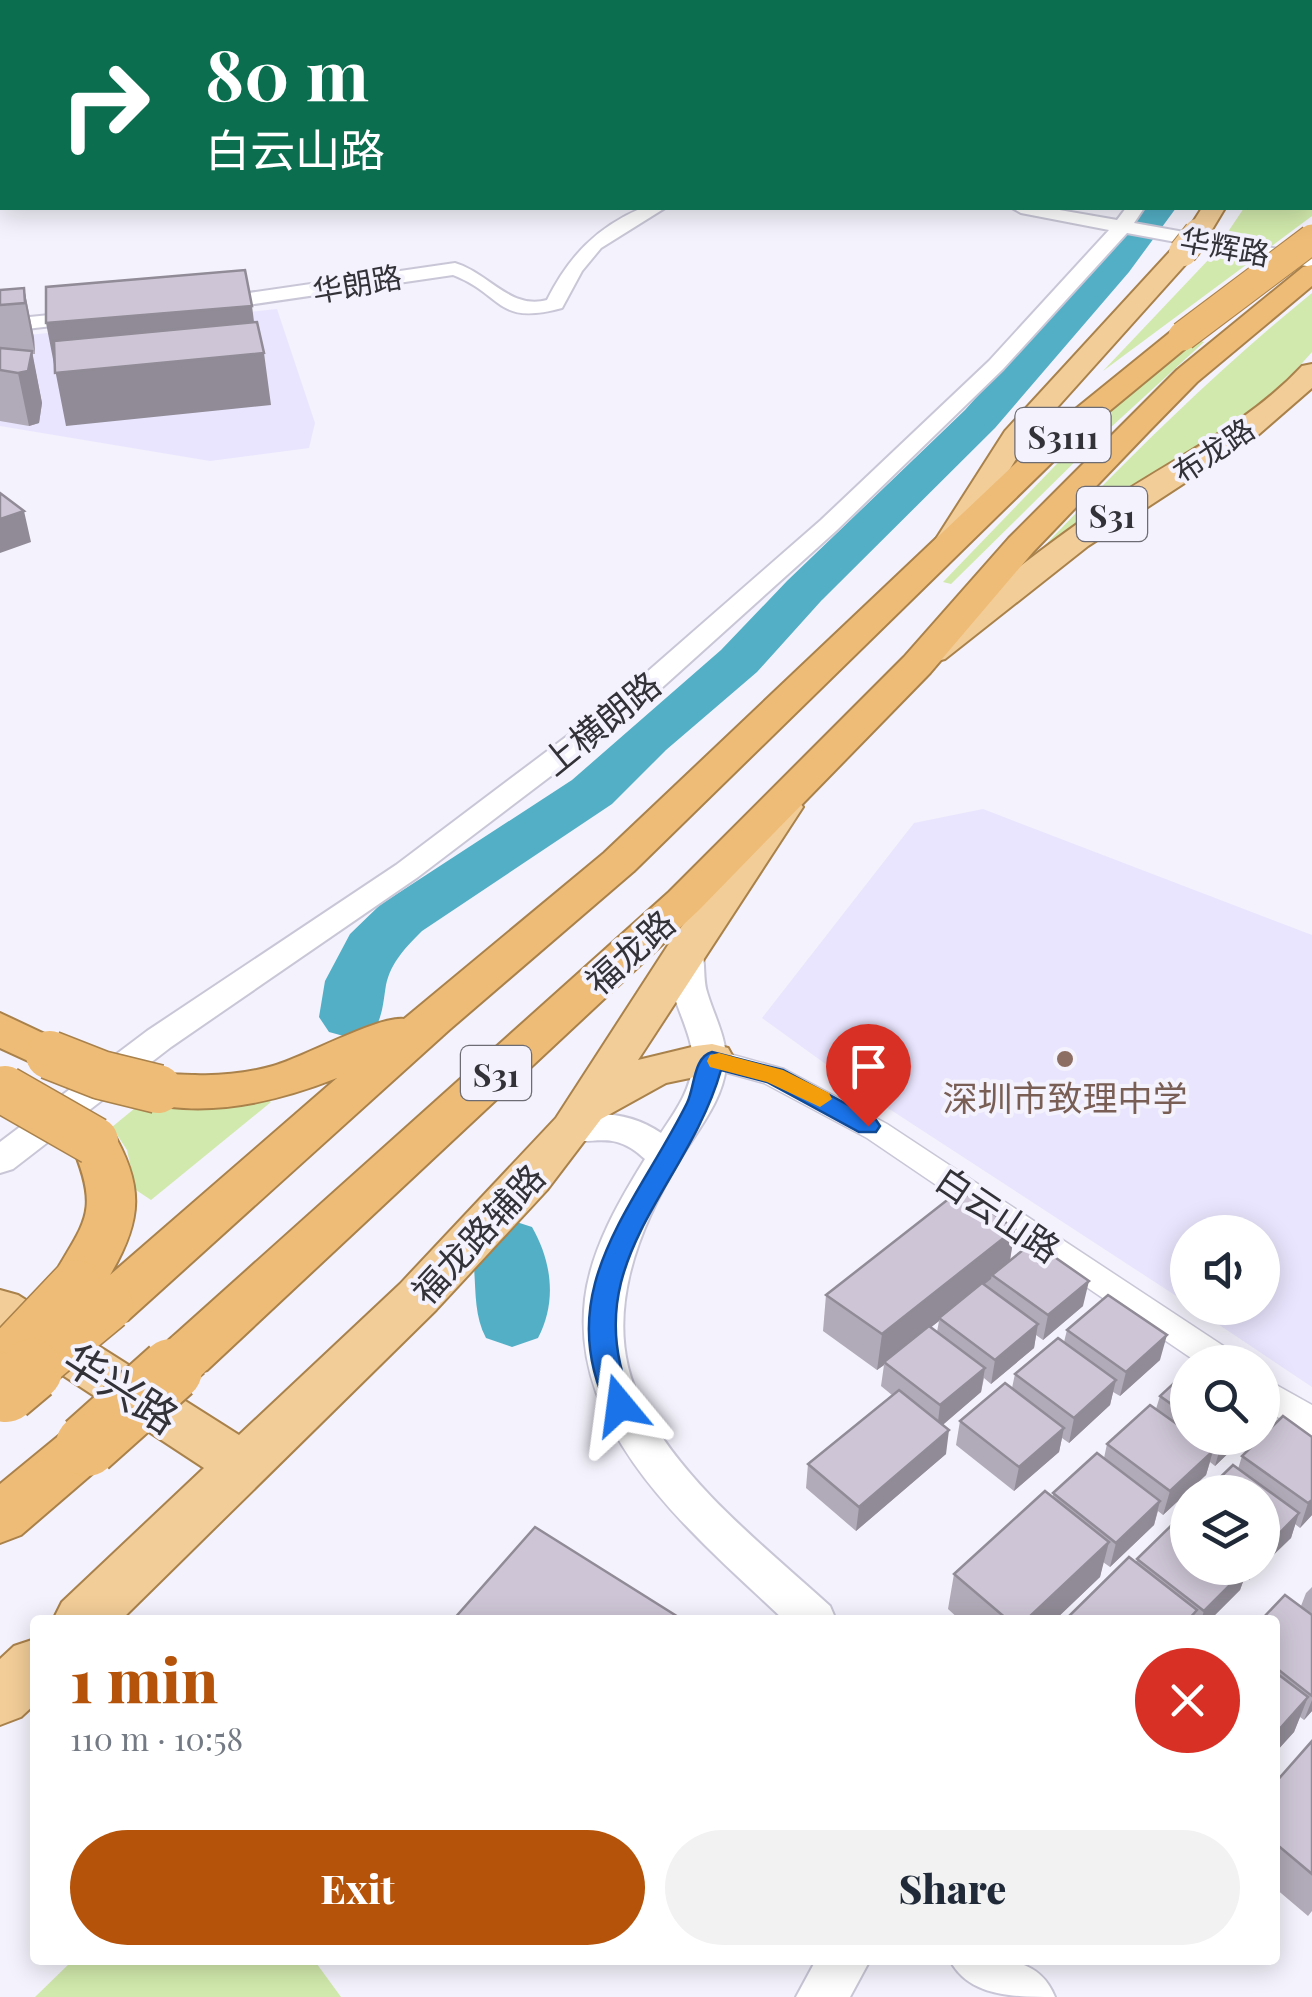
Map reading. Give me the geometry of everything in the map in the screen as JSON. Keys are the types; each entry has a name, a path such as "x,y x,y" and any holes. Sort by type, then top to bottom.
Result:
{"highway":[{"name":"福龙路","path":"2,1383 92,1295 433,1019 618,862 1068,430 1312,239"},
{"name":"福龙路","path":"0,1518 188,1356 684,901 916,665 1021,545 1139,424 1222,346 1312,272"},
{"path":"0,1028 50,1055 101,1075 198,1094 260,1087 312,1072 433,1019"},
{"path":"3,1088 94,1141 108,1169 114,1202 92,1295"}],"main road":[{"name":"S31","path":"950,542 1015,436 1190,242 1212,210"},
{"name":"布龙路","path":"916,665 1080,536 1131,500 1202,460 1264,415 1312,372"},
{"name":"福龙路辅路","path":"87,1615 418,1297 572,1129 687,948 737,881 798,785"},
{"path":"572,1129 630,1080 656,1068 712,1060"},
{"name":"华兴路","path":"0,1309 244,1466"},
{"path":"0,1698 30,1670"}],"street":[{"name":"华朗路","path":"189,307 446,268 464,271 510,306 542,309 555,304 573,267 606,232 652,210"},
{"name":"华辉路","path":"1031,210 1312,262"},
{"name":"上横朗路","path":"0,1160 160,1039 407,871 625,706 829,525 1135,230 1135,210"},
{"path":"0,326 114,314"},
{"path":"687,948 685,983 712,1060 700,1101 664,1157 621,1238 605,1283 603,1331 610,1381 631,1429 668,1477 809,1615"},
{"name":"白云山路","path":"712,1060 774,1076 852,1116 1196,1345"},
{"path":"572,1129 592,1124 630,1129 647,1138 664,1157"},
{"path":"1280,1402 1312,1423"},
{"path":"821,1997 842,1965"},
{"path":"982,1965 1030,1997"}],"shaded area":[{"path":"277,309 315,423 309,448 210,461 0,426 0,338"},
{"name":"深圳市致理中学","path":"983,809 1312,935 1312,1387 1280,1366 1280,1345 1249,1345 1219,1325 1280,1325 1280,1215 1170,1215 1170,1292 874,1099 762,1018 914,823"}],"green space":[{"path":"1243,210 1312,210 1312,216 1103,371 1211,257"},
{"path":"1312,293 1312,352 1281,385 1173,472 1018,574 1160,429"},
{"path":"1190,338 1204,342 1098,439 951,584 943,582 1107,412"},
{"path":"265,1098 271,1102 151,1200 136,1190 127,1150 112,1127 146,1099"},
{"path":"68,1965 318,1965 341,1997 35,1997"}],"building":[{"path":"245,270 252,306 46,323 46,287"},
{"path":"24,288 25,303 0,305 0,290"},
{"path":"257,322 264,353 55,373 54,341"},
{"path":"0,348 32,351 28,371 0,370"},
{"path":"0,493 24,511 0,519"},
{"path":"960,1190 1015,1229 882,1334 826,1295"},
{"path":"1033,1242 1089,1281 1048,1315 992,1275"},
{"path":"982,1283 1038,1324 995,1360 939,1318"},
{"path":"1108,1295 1167,1335 1126,1372 1067,1330"},
{"path":"929,1326 985,1368 940,1405 884,1362"},
{"path":"1058,1338 1116,1380 1074,1418 1015,1374"},
{"path":"1005,1383 1064,1428 1019,1467 960,1421"},
{"path":"1170,1387 1170,1403 1160,1396"},
{"path":"899,1390 949,1430 859,1507 808,1464"},
{"path":"1150,1405 1170,1419 1170,1455 1209,1455 1187,1475 1170,1475 1170,1491 1107,1444"},
{"path":"1283,1416 1312,1437 1312,1500 1308,1503 1280,1483 1280,1475 1269,1475 1242,1456 1280,1455"},
{"path":"1097,1453 1160,1501 1116,1543 1053,1493"},
{"path":"1233,1465 1247,1475 1223,1475"},
{"path":"1045,1491 1109,1542 1031,1615 1002,1615 954,1574"},
{"path":"1280,1499 1299,1513 1280,1533"},
{"path":"535,1527 675,1615 457,1615"},
{"path":"1170,1527 1170,1585 1137,1559"},
{"path":"1129,1557 1197,1610 1192,1615 1070,1615"},
{"path":"1170,1585 1230,1585 1204,1611"},
{"path":"1285,1595 1312,1615 1312,1696 1280,1671 1280,1615 1266,1615"},
{"path":"1280,1676 1308,1697 1280,1728"},
{"path":"1312,1741 1312,1874 1280,1847 1280,1777"}],"waterway":[{"path":"351,1017 356,981 371,948 401,918 592,792 739,661 804,591 980,419 1116,264 1157,210"},
{"path":"507,1246 514,1275 512,1318"}],"slow traffic":[{"path":"719,1061 774,1076 820,1099"}],"place":[{"name":"深圳市致理中学","path":"1065,1059"}],"route":[{"path":"620,1405 610,1381 603,1331 605,1283 635,1211 700,1101 712,1060 774,1076 868,1126"}]}
